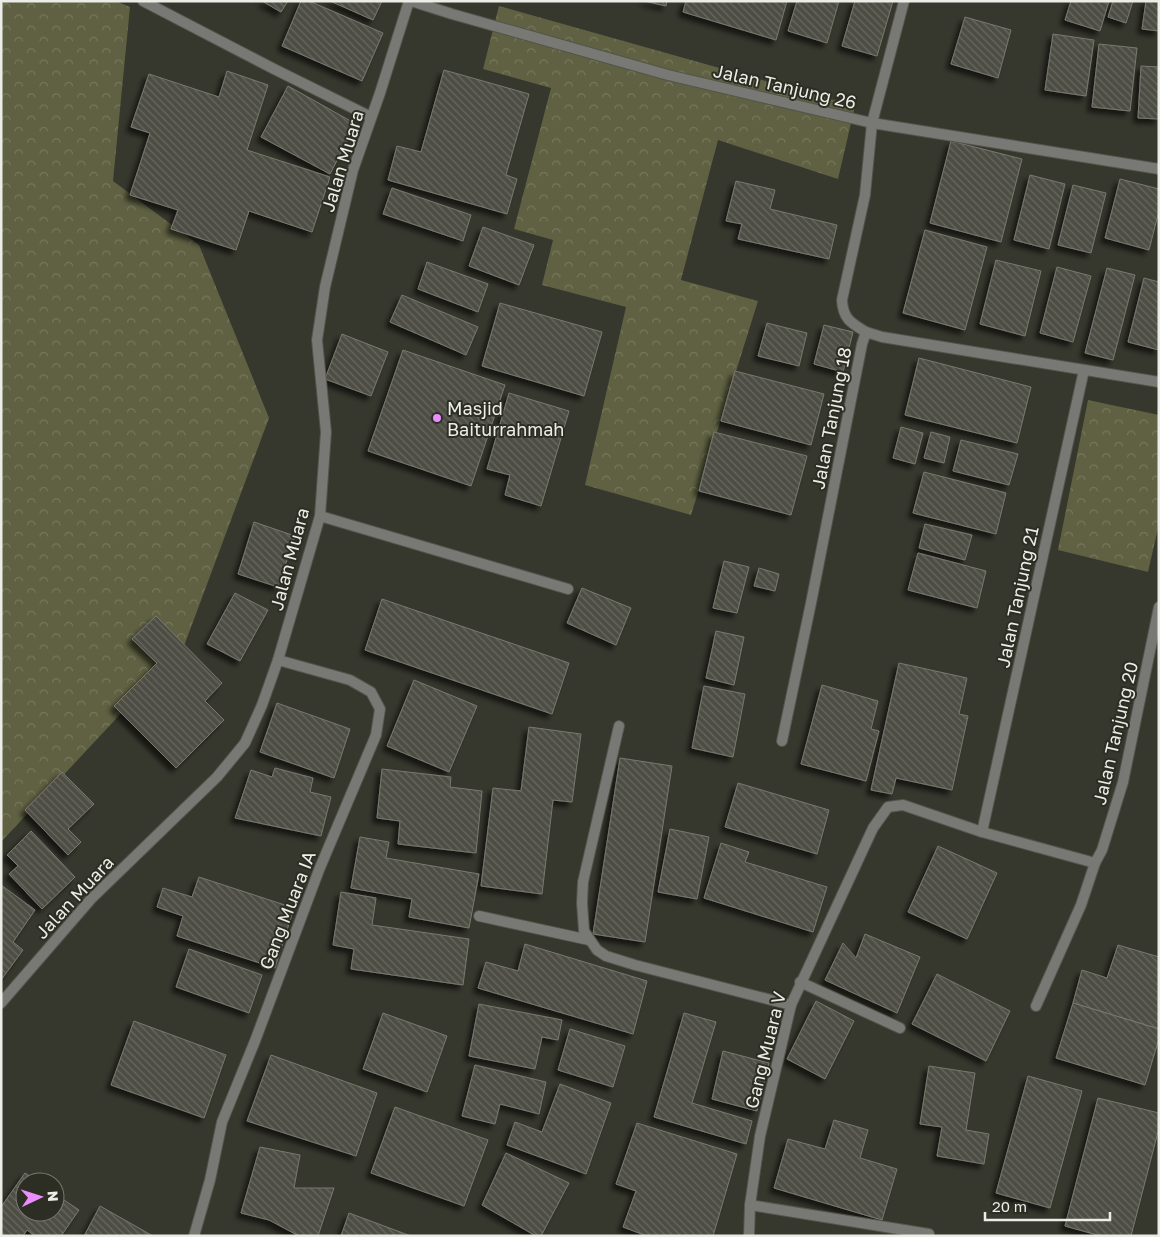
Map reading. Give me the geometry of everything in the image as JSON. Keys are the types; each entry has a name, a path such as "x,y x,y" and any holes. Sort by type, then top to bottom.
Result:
{"street":[{"path":"143,1 274,70 371,117"},
{"name":"Jalan Muara","path":"1,1003 91,900 217,778 244,743 262,705 278,660 320,516 326,432 317,340 325,288 353,170 410,1"},
{"name":"Jalan Tanjung 26","path":"410,1 668,75 872,123 1159,169"},
{"path":"866,332 851,323 843,311 842,300 865,194 872,123 904,1"},
{"name":"Jalan Tanjung 18","path":"782,741 812,603 862,344 866,332 882,337 1159,382"},
{"name":"Jalan Tanjung 21","path":"982,832 1084,370"},
{"path":"320,516 568,589"},
{"name":"Jalan Tanjung 20","path":"1036,1006 1081,905 1095,863 1102,850 1123,782 1159,607"},
{"name":"Gang Muara IA","path":"194,1236 210,1180 222,1122 255,1041 319,870 376,735 380,710 371,692 350,680 278,660"},
{"path":"619,726 583,882 584,931 589,940 597,950 606,956 790,1004"},
{"name":"Gang Muara V","path":"749,1236 750,1205 760,1136 790,1004 873,828 888,807 903,806 982,832"},
{"path":"982,832 1095,863"},
{"path":"479,916 589,940"},
{"path":"800,982 900,1028"},
{"path":"750,1205 929,1234"}],"green space":[{"path":"1,1 116,1 130,7 113,181 199,245 269,418 184,646 1,842"},
{"path":"499,6 855,106 838,179 718,140 681,280 758,301 691,515 585,485 626,307 542,285 553,240 514,229 551,88 483,69"},
{"path":"1088,400 1159,415 1159,524 1148,572 1058,550"}],"building":[{"path":"262,1 288,1 281,12"},
{"path":"301,1 309,1 383,33 362,81 282,46"},
{"path":"330,1 382,1 373,20"},
{"path":"644,1 667,1 666,6"},
{"path":"686,1 787,1 776,40 683,12"},
{"path":"797,1 839,1 827,43 788,31"},
{"path":"855,1 893,1 877,56 842,46"},
{"path":"1071,1 1109,1 1100,31 1065,20"},
{"path":"1113,1 1133,1 1126,23 1108,17"},
{"path":"1146,1 1159,1 1159,31 1142,29"},
{"path":"965,17 1011,30 998,78 951,64"},
{"path":"1053,34 1094,40 1086,96 1045,90"},
{"path":"1099,44 1137,48 1130,111 1092,107"},
{"path":"1141,66 1159,67 1159,119 1138,118"},
{"path":"444,70 529,94 506,175 517,179 507,214 388,180 397,146 421,152"},
{"path":"227,71 268,85 247,150 330,177 312,232 249,211 236,250 171,229 178,210 130,195 150,133 131,127 149,74 219,97"},
{"path":"288,86 356,124 330,174 261,137"},
{"path":"951,141 1022,159 1001,242 930,223"},
{"path":"1030,175 1065,184 1049,249 1014,240"},
{"path":"1120,179 1159,189 1159,211 1149,250 1105,238"},
{"path":"736,181 775,190 770,209 837,225 829,259 738,239 742,224 726,221"},
{"path":"1073,185 1106,193 1091,253 1058,245"},
{"path":"392,188 471,215 463,241 383,214"},
{"path":"483,227 534,245 519,285 469,266"},
{"path":"925,230 987,247 965,330 903,313"},
{"path":"996,260 1041,271 1025,336 980,324"},
{"path":"427,262 488,284 478,312 418,289"},
{"path":"1057,267 1091,276 1073,342 1040,333"},
{"path":"1107,268 1135,275 1113,360 1085,353"},
{"path":"1144,278 1159,282 1159,350 1128,342"},
{"path":"402,295 478,327 466,355 390,322"},
{"path":"500,303 602,332 584,396 482,366"},
{"path":"767,323 807,333 799,366 758,356"},
{"path":"824,325 853,332 843,372 814,364"},
{"path":"342,334 388,352 371,396 325,379"},
{"name":"Masjid Baiturrahmah","path":"403,350 505,385 471,486 368,451"},
{"path":"919,358 1031,387 1017,443 905,415"},
{"path":"735,371 824,394 811,445 721,421"},
{"path":"509,393 569,411 541,506 505,495 510,475 487,469"},
{"path":"901,427 923,433 915,464 893,458"},
{"path":"714,432 807,456 791,515 699,491"},
{"path":"931,432 950,437 944,463 924,458"},
{"path":"961,440 1018,454 1009,485 953,471"},
{"path":"924,472 1006,493 996,534 913,513"},
{"path":"254,522 295,536 278,587 238,574"},
{"path":"925,524 972,535 965,560 919,548"},
{"path":"918,553 986,571 977,608 908,590"},
{"path":"724,561 749,567 737,613 713,608"},
{"path":"759,568 779,574 775,591 754,586"},
{"path":"582,588 631,608 616,645 567,623"},
{"path":"235,593 268,610 240,661 207,644"},
{"path":"382,599 569,663 552,714 365,650"},
{"path":"156,616 222,683 205,701 224,720 176,768 114,706 157,663 132,639"},
{"path":"716,631 744,637 734,685 706,678"},
{"path":"899,663 967,678 959,714 968,716 952,790 896,778 892,794 871,790"},
{"path":"414,680 477,706 449,772 387,746"},
{"path":"822,685 878,701 871,729 879,731 866,781 801,764"},
{"path":"704,686 745,694 733,757 692,748"},
{"path":"277,703 350,729 334,778 260,752"},
{"path":"529,727 581,734 572,802 553,800 542,894 481,886 493,788 521,791"},
{"path":"620,758 672,766 645,942 593,934"},
{"path":"275,768 313,778 310,792 331,797 321,836 235,818 251,770 272,777"},
{"path":"382,769 451,777 450,787 482,791 476,853 398,844 400,821 377,818"},
{"path":"62,772 94,804 68,829 81,842 68,855 25,810"},
{"path":"738,783 829,810 817,854 725,827"},
{"path":"670,829 709,837 697,899 658,892"},
{"path":"31,831 75,877 42,909 9,874 18,866 7,855"},
{"path":"360,837 389,842 386,858 479,874 469,928 409,917 412,899 351,888"},
{"path":"721,843 749,852 745,862 827,887 813,932 704,898"},
{"path":"938,846 997,873 967,939 908,912"},
{"path":"199,877 294,908 275,968 177,936 183,916 157,907 163,888 192,897"},
{"path":"1,885 35,910 13,942 23,950 1,980"},
{"path":"341,892 376,898 372,925 469,939 463,985 351,969 354,949 333,945"},
{"path":"865,934 920,957 897,1013 825,980 843,943 856,958"},
{"path":"525,944 647,981 633,1034 478,988 486,962 518,971"},
{"path":"1118,945 1159,957 1159,1029 1073,1003 1082,970 1107,978"},
{"path":"189,949 262,975 249,1013 176,987"},
{"path":"937,974 1010,1011 986,1061 912,1024"},
{"path":"816,1001 854,1021 825,1079 787,1059"},
{"path":"1073,1003 1159,1029 1159,1039 1145,1085 1056,1058"},
{"path":"479,1004 562,1020 558,1040 542,1037 535,1069 469,1056"},
{"path":"383,1013 447,1036 427,1092 363,1069"},
{"path":"684,1013 716,1022 692,1103 752,1121 746,1144 654,1117"},
{"path":"134,1021 226,1055 204,1118 111,1085"},
{"path":"570,1029 625,1046 613,1087 558,1070"},
{"path":"723,1051 769,1063 757,1111 712,1099"},
{"path":"271,1055 377,1093 356,1156 247,1121"},
{"path":"475,1065 546,1082 539,1114 500,1104 495,1124 462,1116"},
{"path":"929,1066 975,1073 966,1130 989,1134 984,1164 937,1156 942,1127 920,1124"},
{"path":"1028,1076 1082,1091 1050,1208 996,1193"},
{"path":"560,1084 611,1103 586,1174 507,1145 515,1122 542,1132"},
{"path":"1098,1098 1159,1113 1159,1128 1131,1236 1101,1236 1065,1226"},
{"path":"395,1107 488,1140 464,1206 371,1173"},
{"path":"834,1120 868,1130 860,1158 897,1169 882,1220 774,1188 788,1139 825,1149"},
{"path":"637,1123 737,1154 713,1236 647,1236 623,1227 636,1191 616,1184"},
{"path":"260,1147 300,1155 294,1188 334,1188 318,1236 299,1236 269,1220 241,1213"},
{"path":"506,1153 569,1183 541,1236 536,1236 482,1205"},
{"path":"15,1187 15,1222 65,1222 65,1201 79,1210 61,1236 35,1236 27,1230 23,1236 1,1236 1,1207"},
{"path":"100,1206 153,1236 84,1236"},
{"path":"349,1213 411,1236 341,1236"}],"place":[{"name":"Masjid Baiturrahmah","path":"437,418"}]}
